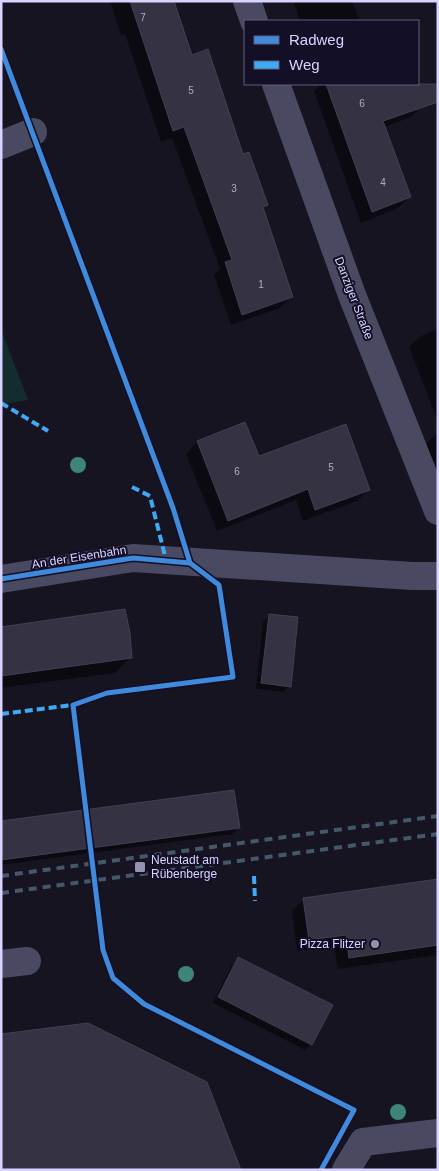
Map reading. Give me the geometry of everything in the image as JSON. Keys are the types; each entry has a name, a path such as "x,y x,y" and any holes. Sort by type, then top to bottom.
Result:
{"street":[{"path":"247,1 254,20"},
{"name":"Danziger Straße","path":"276,85 352,295 438,511"},
{"path":"1,145 33,132"},
{"name":"An der Eisenbahn","path":"1,579 133,558 438,576"},
{"path":"346,1170 363,1142 438,1134"}],"green space":[{"path":"1,329 28,400 1,405"}],"building":[{"path":"130,1 174,1 192,55 208,49 243,154 249,152 268,205 263,207 293,297 242,315 225,262 232,260 184,127 173,131"},
{"path":"438,84 438,102 383,121 411,197 372,212 326,85"},
{"path":"245,422 259,456 346,424 370,490 315,510 308,489 228,521 197,441"},
{"path":"125,609 130,633 132,658 1,676 1,627"},
{"path":"269,614 298,617 291,687 261,683"},
{"path":"234,790 240,828 1,860 1,821"},
{"path":"438,879 438,945 349,958 346,935 309,940 303,898"},
{"path":"238,957 333,1005 312,1045 218,997"},
{"path":"88,1023 207,1082 241,1170 1,1170 1,1034"}],"railway":[{"path":"1,876 438,816"},
{"path":"1,893 438,834"}],"marked path":[{"path":"1,403 48,431"},
{"path":"132,487 150,496 166,560"},
{"path":"1,714 73,705 74,708"},
{"path":"254,876 255,901"}],"cycle path":[{"path":"1,49 173,508 190,563 219,585 233,677 107,693 73,705 103,950 113,978 144,1004 354,1110 321,1170"},
{"path":"1,579 133,558 190,563"}],"place":[{"name":"Neustadt am Rübenberge","path":"140,867"},
{"name":"Pizza Flitzer","path":"375,944"}]}
